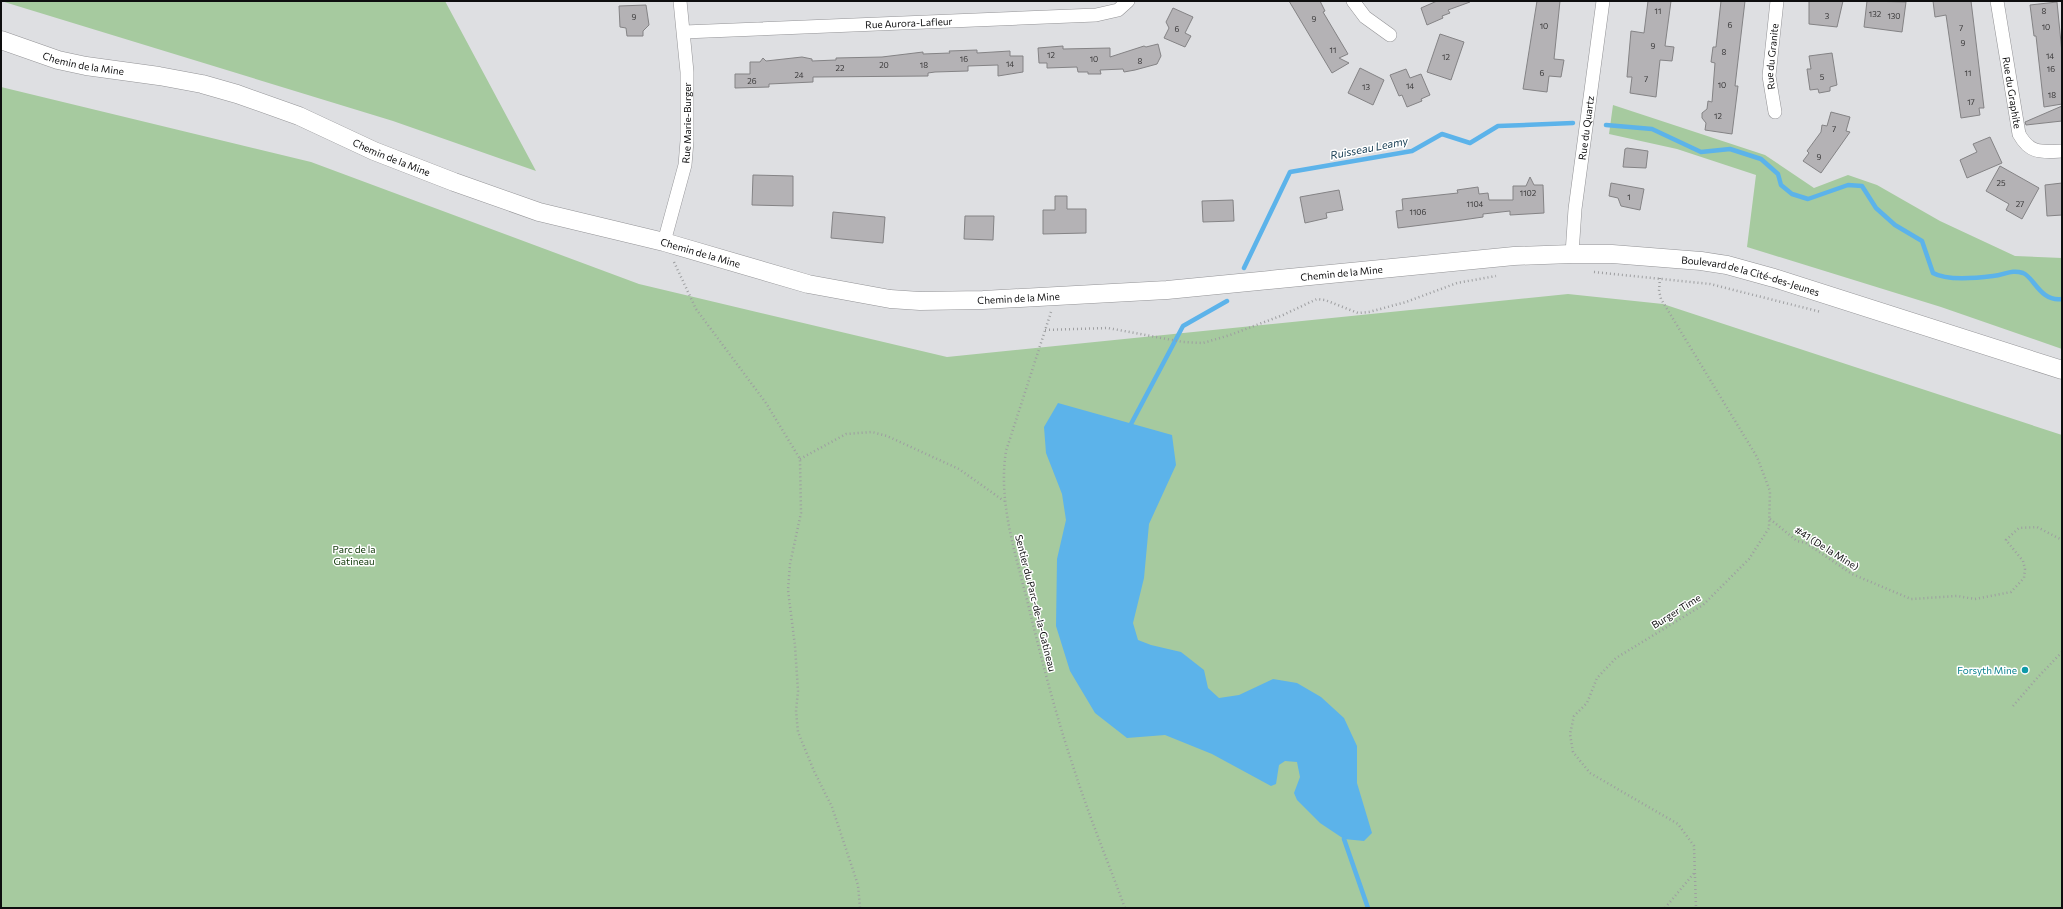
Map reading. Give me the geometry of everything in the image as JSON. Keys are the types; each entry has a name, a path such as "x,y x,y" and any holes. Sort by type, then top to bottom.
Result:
{"street":[{"name":"Rue Marie-Burger","path":"664,242 685,165 687,141 687,80 684,32 680,1"},
{"name":"Rue Aurora-Lafleur","path":"684,32 1096,15 1118,10 1128,1"},
{"path":"1352,1 1365,17 1390,35"},
{"name":"Rue du Quartz","path":"1572,254 1573,220 1603,1"},
{"name":"Rue du Granite","path":"1775,112 1769,76 1777,1"},
{"name":"Rue du Graphite","path":"1997,1 2019,134 2024,143 2038,152 2062,151"},
{"name":"Chemin de la Mine","path":"1,40 58,60 86,66 159,76 202,84 237,94 299,116 374,151 500,199 570,220 664,242 808,284 890,299 934,301 1056,296 1242,284 1426,264"},
{"name":"Boulevard de la Cité-des-Jeunes","path":"1426,264 1514,256 1612,254 1727,265 1774,278 2062,370"}],"path":[{"path":"664,242 696,309 766,403 800,459 801,513 790,564 788,590 798,691 796,711 798,732 814,772 832,807 858,886 860,908"},
{"name":"Burger Time","path":"1663,259 1659,291 1661,299 1757,456 1770,491 1769,528 1749,559 1703,605 1616,658 1601,673 1597,678 1587,703 1574,716 1570,734 1573,752 1590,773 1678,824 1694,846 1696,908"},
{"path":"1592,272 1710,284 1824,313"},
{"path":"1045,330 1108,328 1183,342 1203,343 1230,336 1283,315 1317,299 1325,300 1358,313 1369,312 1406,302 1457,283 1503,274"},
{"name":"Sentier du Parc-de-la-Gatineau","path":"1056,296 1006,451 1003,470 1005,502 1017,562 1052,701 1074,769 1125,908"},
{"path":"800,459 846,434 872,432 887,436 959,469 1005,502"},
{"name":"#41 (De la Mine)","path":"1770,519 1797,541 1806,543 1852,574 1911,600 1957,596 1975,599 2011,592 2024,578 2025,569 2023,560 2006,540 2019,528 2037,527 2062,540"},
{"path":"2013,706 2062,652"},
{"path":"1665,908 1695,872"}],"green space":[{"path":"1,1 445,1 536,171 393,121"},
{"name":"Parc de la Gatineau","path":"1,87 311,162 639,284 947,357 1568,294 1663,304 2062,435 2062,908 1,908"},
{"path":"1613,105 1765,155 1814,188 1848,175 1877,185 1940,221 2015,256 2062,258 2062,349 1941,307 1747,247 1756,175 1677,149 1609,134"}],"water":[{"path":"1058,403 1172,435 1176,465 1149,524 1144,578 1133,623 1138,640 1151,645 1181,652 1204,670 1208,688 1219,698 1239,695 1273,679 1297,683 1321,697 1344,718 1357,746 1357,783 1372,833 1364,841 1344,839 1320,823 1297,800 1294,793 1300,777 1297,762 1285,761 1279,765 1276,784 1271,786 1212,754 1165,735 1127,738 1095,713 1070,671 1056,626 1057,559 1066,520 1062,494 1046,453 1044,427"}],"building":[{"path":"1289,1 1320,1 1325,11 1323,12 1348,54 1339,58 1349,63 1332,73"},
{"path":"1437,1 1470,2 1448,10 1450,13 1442,16 1443,18 1427,25 1421,8"},
{"path":"1537,1 1560,1 1554,59 1564,60 1561,77 1549,76 1547,92 1523,89"},
{"path":"1648,1 1671,1 1665,46 1674,47 1672,61 1660,60 1656,97 1630,93 1632,77 1627,77 1631,31 1644,33"},
{"path":"1721,1 1745,1 1735,86 1738,86 1732,134 1705,130 1706,123 1702,118 1702,113 1707,109 1708,101 1712,102 1715,63 1711,62 1713,47 1716,47"},
{"path":"1809,1 1843,1 1837,27 1809,24"},
{"path":"1867,1 1906,2 1902,32 1864,27"},
{"path":"1933,1 1971,1 1984,108 1979,108 1980,115 1961,118 1946,15 1935,17"},
{"path":"2057,2 2062,53 2062,104 2044,107 2036,36 2034,36 2030,5"},
{"path":"646,5 649,25 643,31 643,36 627,36 626,28 620,27 619,6"},
{"path":"1173,8 1193,17 1185,33 1191,36 1185,47 1164,38 1169,28 1166,22"},
{"path":"1440,34 1464,42 1451,80 1427,72"},
{"path":"1158,44 1161,56 1157,64 1124,72 1123,69 1100,70 1101,74 1088,74 1088,72 1078,72 1077,67 1047,68 1047,63 1039,63 1038,48 1063,46 1063,49 1110,48 1110,57 1144,46 1146,47"},
{"path":"977,50 977,53 1010,51 1010,56 1023,56 1023,72 998,76 998,65 968,66 968,71 935,72 928,73 928,76 813,77 813,82 769,84 769,87 735,88 735,74 750,74 750,62 760,62 763,58 766,61 802,57 812,59 812,61 836,60 836,58 882,57 923,52 923,54"},
{"path":"1832,53 1837,85 1830,87 1830,91 1819,93 1818,89 1810,90 1807,69 1811,69 1809,56"},
{"path":"1360,68 1384,80 1373,105 1348,93"},
{"path":"1406,69 1410,78 1421,74 1430,95 1421,99 1422,101 1407,107 1402,95 1399,96 1390,75"},
{"path":"2062,106 2062,121 2026,125 2025,122"},
{"path":"1831,112 1850,117 1846,131 1850,132 1821,173 1803,161 1809,153 1807,151 1821,132 1822,125 1827,126"},
{"path":"1990,137 2002,163 1967,178 1960,160 1977,152 1973,144"},
{"path":"1625,149 1648,151 1646,168 1623,167"},
{"path":"2000,166 2039,188 2022,219 2006,210 2009,204 1986,191"},
{"path":"753,175 793,176 793,206 752,205"},
{"path":"1530,177 1534,185 1543,185 1544,213 1510,215 1510,211 1483,214 1483,217 1398,228 1396,211 1403,210 1402,199 1458,193 1457,190 1478,187 1479,194 1488,193 1489,200 1513,200 1513,186 1526,186"},
{"path":"1611,183 1644,189 1640,210 1621,206 1618,198 1609,196"},
{"path":"2062,183 2062,215 2047,216 2045,185"},
{"path":"1339,190 1343,210 1326,213 1327,218 1305,223 1300,197"},
{"path":"1055,196 1067,196 1067,209 1086,209 1086,233 1043,234 1043,210 1055,210"},
{"path":"1233,200 1234,221 1203,222 1202,201"},
{"path":"833,212 885,217 883,243 831,238"},
{"path":"965,216 994,216 993,240 964,239"}],"waterway":[{"name":"Ruisseau Leamy","path":"1244,268 1290,172 1412,151 1442,134 1470,143 1498,126 1573,123"},
{"name":"Ruisseau Leamy","path":"1606,125 1652,129 1701,152 1730,149 1761,159 1778,174 1781,185 1792,194 1808,199 1848,185 1862,186 1876,208 1895,225 1922,241 1933,273 1946,277 1971,278 2019,272 2027,275 2038,289 2048,297 2062,299"},
{"name":"Ruisseau Leamy","path":"1131,424 1183,326 1227,301"},
{"name":"Ruisseau Leamy","path":"1344,839 1368,908"}],"place":[{"name":"Forsyth Mine","path":"2025,670"}]}
